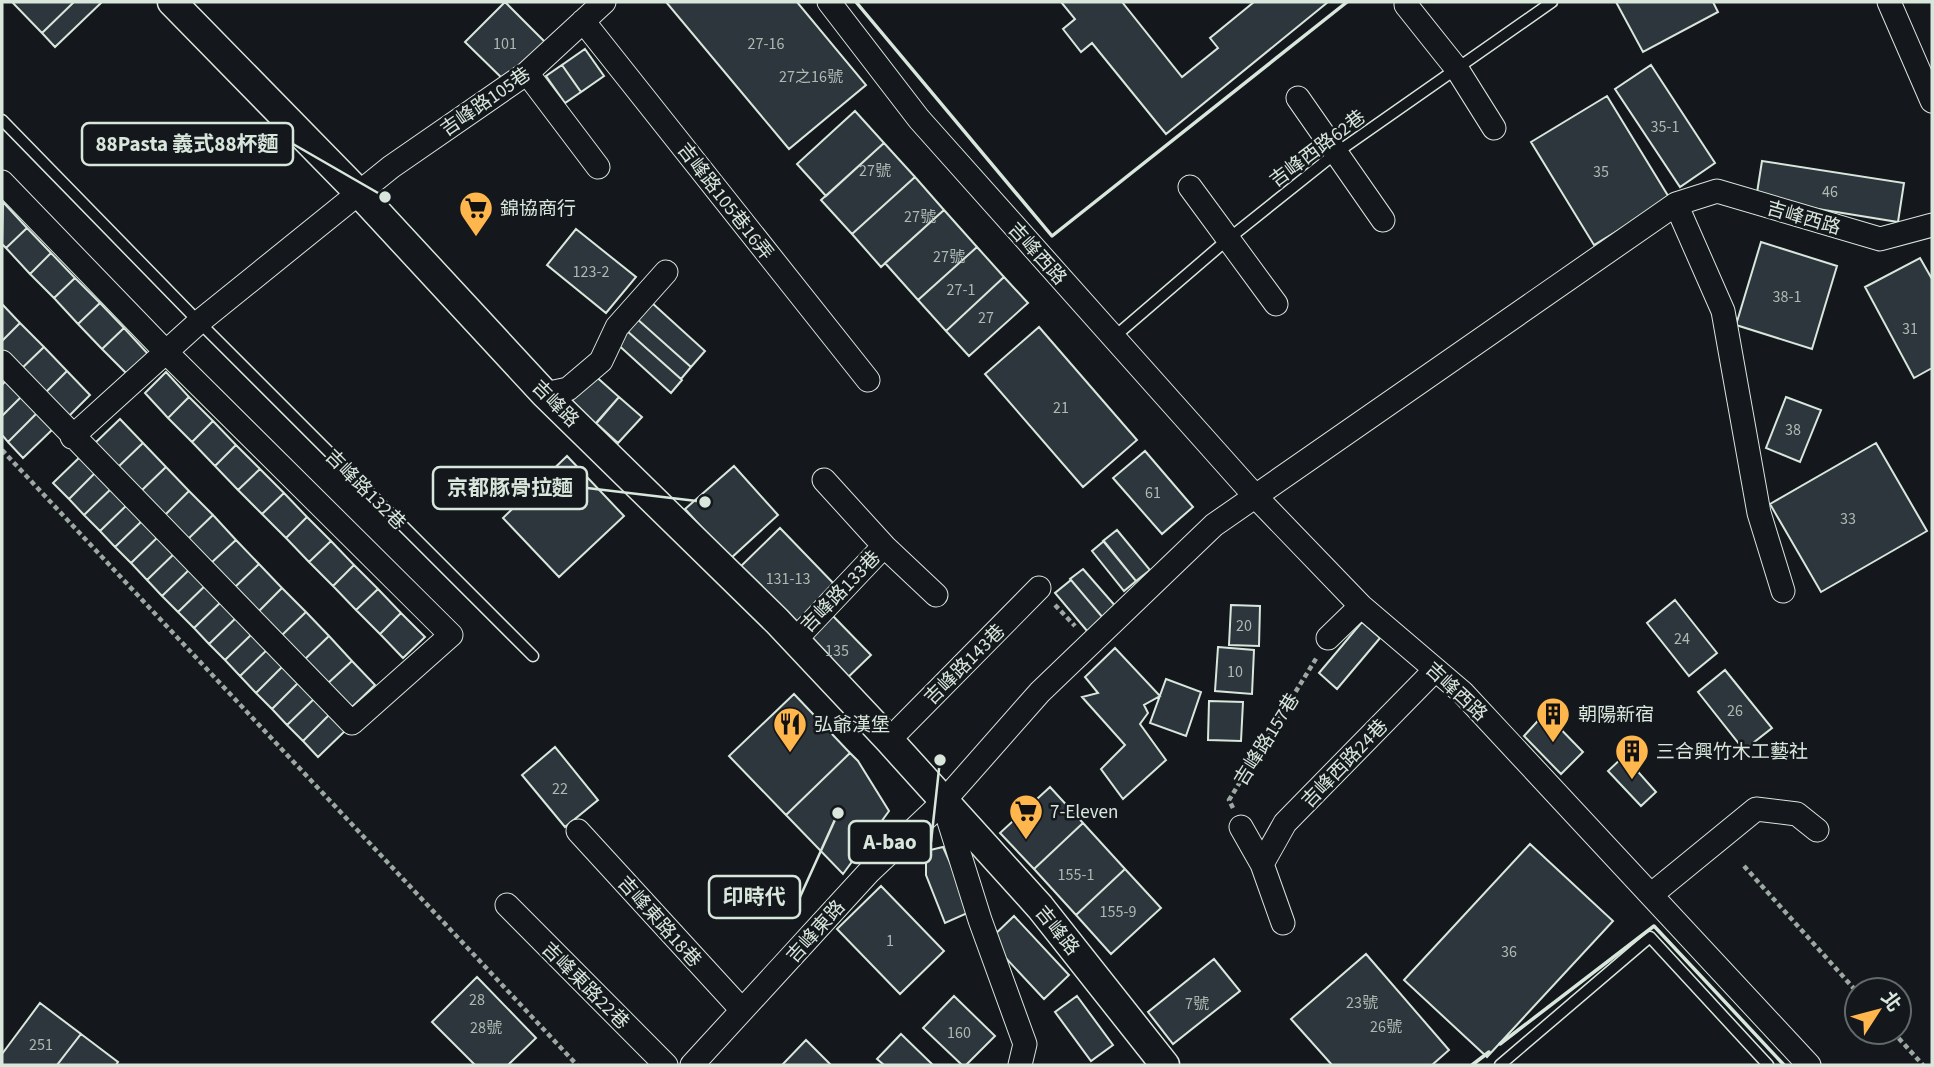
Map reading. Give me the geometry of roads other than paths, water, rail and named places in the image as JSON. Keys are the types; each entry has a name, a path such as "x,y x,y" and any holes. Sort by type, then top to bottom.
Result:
{"street":[{"name":"吉峰路","path":"172,2 359,193 545,394 795,640 889,740 1040,907 1165,1065"},
{"name":"吉峰路105巷","path":"359,193 391,167 527,73 604,2"},
{"name":"吉峰西路","path":"828,2 919,119 1255,496 1361,606 1463,693 1809,1065"},
{"path":"1889,2 1932,101"},
{"path":"1406,5 1457,69 1494,128"},
{"name":"吉峰路105巷16弄","path":"583,21 868,380"},
{"path":"527,73 598,167"},
{"path":"1298,98 1383,220"},
{"path":"2,182 166,352 451,635 352,723 2,362"},
{"path":"1190,187 1276,304"},
{"name":"吉峰西路","path":"943,802 1040,692 1214,525 1676,204 1717,191 1880,239 1932,225"},
{"path":"72,437 199,322 359,193"},
{"path":"1676,204 1723,311 1759,513 1783,590"},
{"path":"545,394 568,389 601,361 617,327 666,272"},
{"name":"吉峰路133巷","path":"795,640 884,546 824,480"},
{"path":"884,546 936,595"},
{"name":"吉峰路143巷","path":"889,740 1039,588"},
{"path":"1328,639 1361,606"},
{"name":"吉峰西路24巷","path":"1262,864 1285,823 1435,670"},
{"name":"吉峰路","path":"943,802 979,920 1025,1044 1020,1065"},
{"name":"吉峰東路","path":"692,1065 868,873 943,802"},
{"path":"1652,894 1756,809 1797,814 1817,830"},
{"path":"1241,827 1262,864 1283,923"},
{"name":"吉峰東路18巷","path":"578,831 742,1010"},
{"name":"吉峰東路22巷","path":"506,905 666,1065"}],"lane":[{"name":"吉峰西路62巷","path":"1113,338 1227,240 1336,153 1552,2"},
{"name":"吉峰路132巷","path":"2,120 199,322 533,656"},
{"path":"1500,1065 1650,937 1768,1065"}],"place":[{"name":"88Pasta 義式88杯麵","path":"385,197"},
{"name":"錦協商行","path":"476,238"},
{"name":"京都豚骨拉麵","path":"705,502"},
{"name":"朝陽新宿","path":"1553,744"},
{"name":"弘爺漢堡","path":"790,754"},
{"name":"A-bao","path":"940,760"},
{"name":"三合興竹木工藝社","path":"1632,781"},
{"name":"印時代","path":"838,813"},
{"name":"7-Eleven","path":"1026,841"}]}
